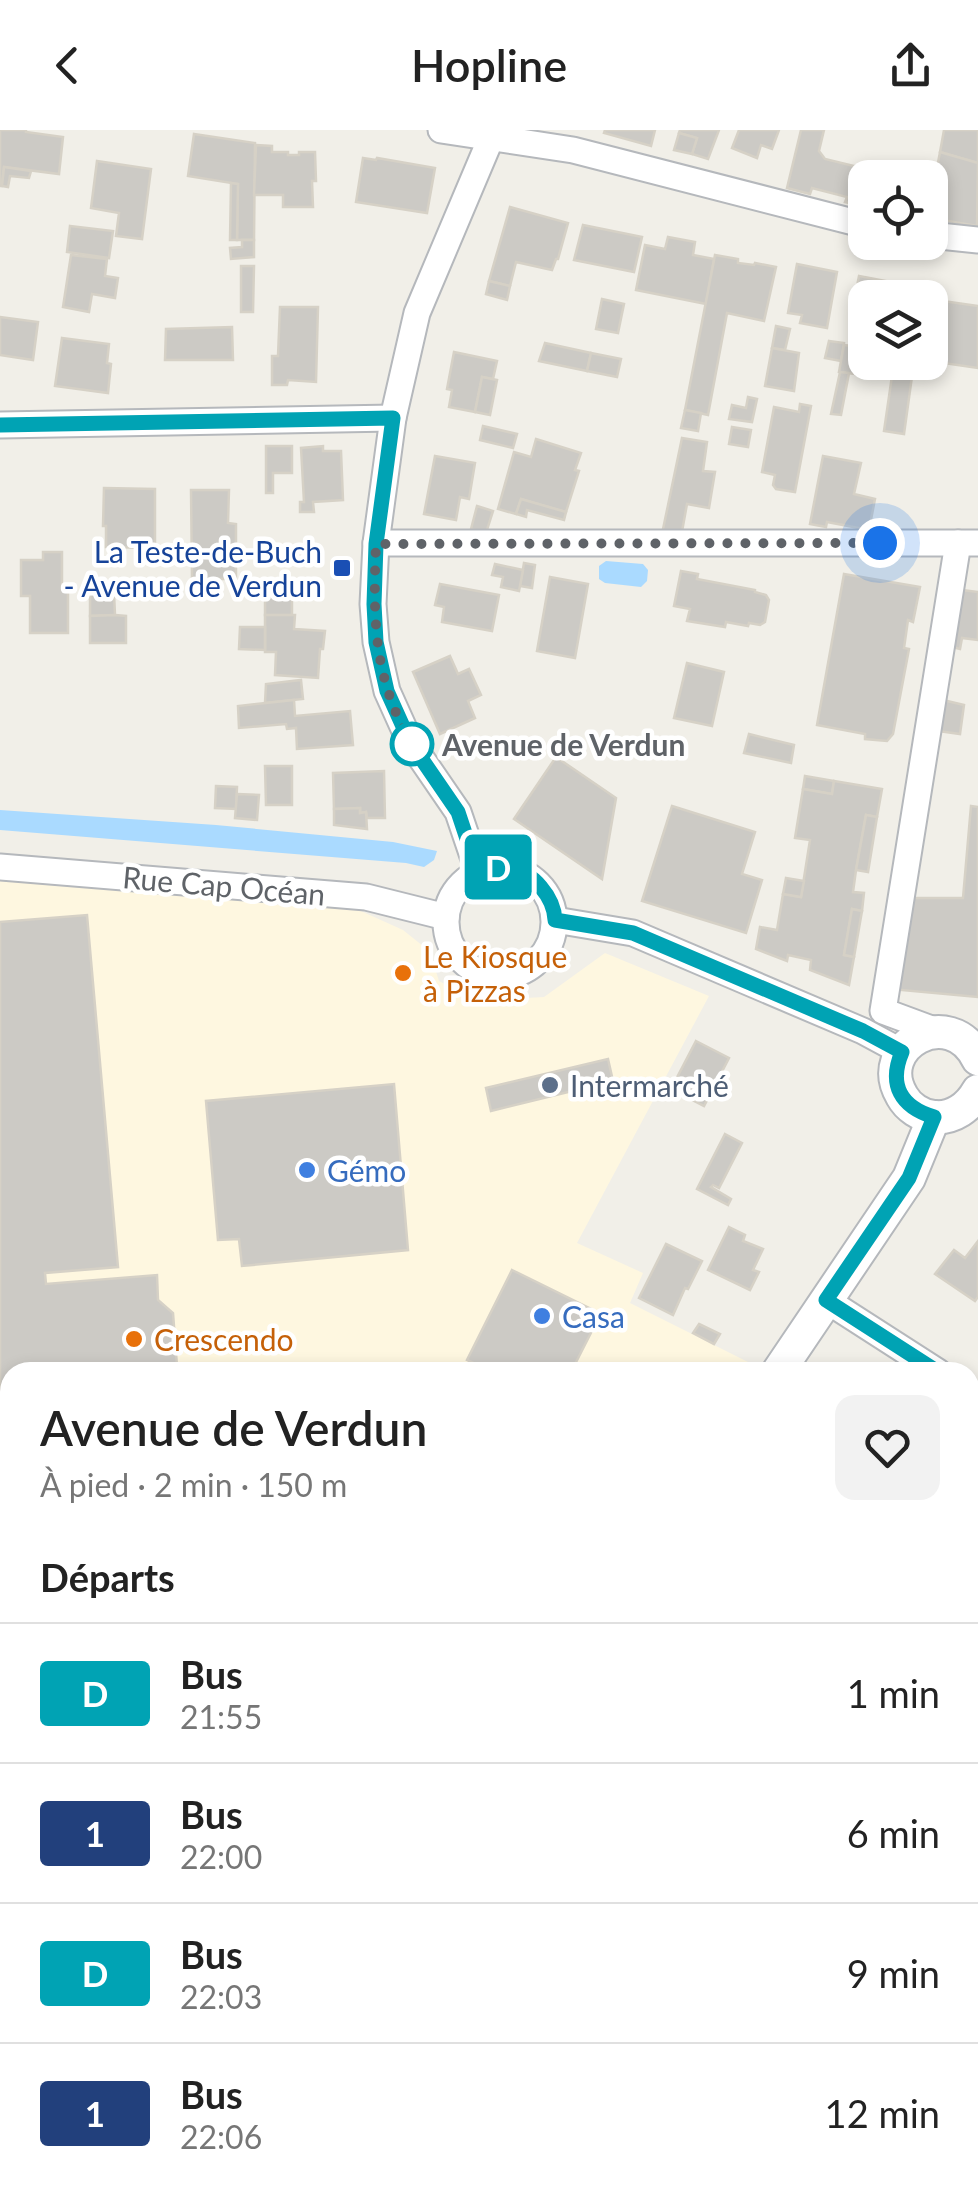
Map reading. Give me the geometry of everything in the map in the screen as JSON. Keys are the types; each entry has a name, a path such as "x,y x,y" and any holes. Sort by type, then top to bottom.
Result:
{"street":[{"path":"442,130 490,138 576,140 848,220"},
{"path":"478,872 458,812 410,742 387,691 376,642 374,604 376,544 393,418 417,313 490,138"},
{"path":"948,237 978,240"},
{"path":"0,425 393,418"},
{"path":"376,544 968,543 883,1011 963,1039 978,1058"},
{"name":"Rue Cap Océan","path":"0,867 366,897 446,917"},
{"path":"494,867 515,868 547,891 556,930 546,953 522,974 490,977 467,966 450,943 448,905 460,885 478,872 494,867"},
{"path":"555,920 633,933 863,1031 902,1052"},
{"path":"936,1031 922,1034 902,1052 896,1066 900,1094 908,1105 934,1117 961,1111 978,1091"},
{"path":"785,1362 909,1178 934,1117"},
{"path":"826,1300 922,1362"}],"shaded area":[{"path":"0,879 352,907 403,930 423,946 439,981 476,1001 544,997 605,953 709,996 577,1243 643,1273 630,1303 748,1362 0,1362"}],"water":[{"path":"606,561 643,564 648,570 647,581 641,587 605,583 599,579 599,566"},
{"path":"0,810 216,825 393,842 437,851 434,860 424,867 0,830"}],"building":[{"path":"0,130 63,137 59,174 4,167 0,186"},
{"path":"655,130 651,146 604,133"},
{"path":"719,130 708,159 692,154 697,138 679,133"},
{"path":"739,130 779,130 772,149 761,145 757,158 732,148"},
{"path":"801,130 824,130 819,151 825,159 848,165 848,203 847,197 812,188 810,194 787,188"},
{"path":"944,130 978,130 978,163 940,152"},
{"path":"679,133 697,138 692,154 674,150"},
{"path":"194,134 255,143 254,240 237,240 238,184 188,176"},
{"path":"256,145 272,146 272,152 288,155 315,152 313,207 283,207 283,195 254,195"},
{"path":"940,152 978,163 977,226 948,221 948,160 939,160"},
{"path":"363,158 435,168 427,213 356,202"},
{"path":"97,161 151,169 142,239 116,236 119,213 91,208"},
{"path":"4,167 31,171 29,178 10,176 8,187 2,186"},
{"path":"231,183 238,184 237,240 230,240"},
{"path":"510,207 568,223 552,270 516,262 510,286 489,281"},
{"path":"583,225 642,237 634,272 574,260"},
{"path":"70,226 113,231 109,258 67,252"},
{"path":"668,237 695,242 693,255 714,259 706,304 636,290 645,245 665,249"},
{"path":"242,240 254,240 254,257 231,259 230,248 242,247"},
{"path":"71,255 107,259 105,276 118,278 115,298 92,294 89,312 63,307"},
{"path":"715,255 738,259 738,263 776,267 764,321 727,313 708,415 685,410"},
{"path":"797,264 837,272 827,328 800,323 802,315 788,313"},
{"path":"241,266 254,266 253,312 241,312"},
{"path":"489,281 510,286 507,300 486,294"},
{"path":"602,299 624,304 618,333 596,329"},
{"path":"948,302 978,306 978,368 948,364"},
{"path":"280,307 318,307 316,382 288,380 287,385 272,385 272,356 278,356"},
{"path":"0,317 38,322 33,360 0,355"},
{"path":"776,326 790,329 785,350 772,348"},
{"path":"232,327 233,360 165,360 166,329"},
{"path":"62,338 109,344 108,393 55,386"},
{"path":"829,341 844,343 841,361 825,358"},
{"path":"545,343 591,353 587,371 539,361"},
{"path":"844,345 848,346 848,373 839,372"},
{"path":"772,348 799,353 794,391 765,386"},
{"path":"454,352 497,361 493,379 482,377 475,412 449,407 452,390 447,389"},
{"path":"591,353 621,359 617,377 587,371"},
{"path":"840,372 848,373 841,415 831,414"},
{"path":"482,377 497,380 490,415 475,412"},
{"path":"891,380 912,380 904,434 884,431"},
{"path":"748,397 757,399 752,422 729,419 732,405 746,408"},
{"path":"800,404 811,406 795,492 776,489 775,475 762,472 774,407 799,412"},
{"path":"685,410 701,413 698,431 681,428"},
{"path":"483,426 517,434 513,448 480,440"},
{"path":"732,427 751,430 748,447 729,444"},
{"path":"682,438 707,442 703,471 715,472 709,508 687,504 681,537 662,534"},
{"path":"536,439 581,453 566,512 521,499 516,514 498,509 514,452 531,457"},
{"path":"266,446 292,446 292,473 273,473 273,493 266,493"},
{"path":"323,446 323,451 341,451 343,500 313,502 314,512 300,512 300,502 304,502 301,448"},
{"path":"435,456 475,463 469,499 460,497 456,520 424,514"},
{"path":"823,456 861,463 854,494 875,499 869,530 827,522 826,527 810,524"},
{"path":"104,488 155,489 155,548 106,547"},
{"path":"191,490 229,490 228,523 236,524 236,579 192,579"},
{"path":"521,499 566,512 564,520 527,510 526,517 516,514"},
{"path":"477,506 493,511 486,533 471,529"},
{"path":"43,552 62,552 62,585 68,585 68,633 30,633 30,596 21,596 21,560 43,560"},
{"path":"524,563 535,565 532,588 520,586"},
{"path":"495,564 523,570 519,591 501,587 503,577 492,575"},
{"path":"681,571 698,574 697,579 766,595 769,600 765,622 748,626 726,622 725,627 687,621 690,609 674,606"},
{"path":"844,574 920,587 913,622 908,620 904,648 909,649 893,734 887,741 817,725"},
{"path":"550,577 588,584 575,658 537,651"},
{"path":"440,584 499,595 492,631 442,622 444,607 435,605"},
{"path":"962,590 978,592 978,640 962,638 960,649 952,647"},
{"path":"90,593 114,593 115,615 90,616"},
{"path":"292,594 292,616 265,615 265,595"},
{"path":"265,615 295,615 294,629 325,631 318,678 275,675 276,652 265,652"},
{"path":"90,616 126,616 126,643 90,643"},
{"path":"240,627 265,627 265,650 239,649"},
{"path":"450,656 458,674 469,669 481,695 468,701 475,718 440,734 413,672"},
{"path":"687,663 724,672 712,726 674,718"},
{"path":"301,680 303,699 265,703 266,684"},
{"path":"294,700 295,716 350,711 353,745 297,749 296,728 287,729 286,724 239,728 238,706"},
{"path":"943,700 964,705 960,734 938,731"},
{"path":"749,734 794,745 791,763 744,753"},
{"path":"556,757 616,798 602,879 514,819"},
{"path":"265,766 292,766 292,805 266,805"},
{"path":"384,771 385,818 367,818 360,808 334,809 333,773"},
{"path":"805,776 834,781 832,794 803,789"},
{"path":"834,781 882,789 877,817 866,815 856,870 853,892 864,893 862,911 852,909 844,955 854,957 849,985 810,970 811,960 788,955 787,961 756,949 760,927 777,930 783,894 801,897 810,840 795,838 803,789 832,794"},
{"path":"216,786 237,787 236,809 215,808"},
{"path":"237,794 259,795 257,820 235,818"},
{"path":"672,806 755,832 742,874 762,880 746,933 642,901"},
{"path":"971,806 978,807 978,997 890,989 913,898 963,898"},
{"path":"360,808 360,813 366,812 367,829 334,825 334,809"},
{"path":"866,815 877,817 868,872 856,870"},
{"path":"786,878 804,881 801,897 783,894"},
{"path":"852,909 862,911 854,957 844,955"},
{"path":"87,915 118,1267 45,1273 46,1284 157,1275 158,1300 173,1313 177,1362 0,1362 0,922"},
{"path":"696,1041 729,1058 704,1106 671,1089"},
{"name":"Intermarché","path":"608,1059 613,1081 491,1111 486,1088"},
{"name":"Gémo","path":"394,1084 408,1250 242,1266 239,1239 218,1240 206,1101"},
{"path":"725,1134 742,1143 719,1188 711,1187 731,1199 728,1205 697,1189"},
{"path":"729,1227 745,1235 743,1241 763,1249 753,1270 759,1272 750,1290 708,1270"},
{"path":"978,1241 975,1301 935,1274 954,1250 965,1258"},
{"path":"666,1244 702,1261 673,1315 639,1298"},
{"name":"Casa","path":"512,1270 593,1310 597,1321 576,1362 467,1360"},
{"path":"699,1324 720,1334 714,1344 693,1333"}],"bus line":[{"name":"D","path":"0,425 393,418 376,544 376,642 387,691 410,742 458,812 478,872 494,867 515,868 547,891 555,920 633,933 863,1031 902,1052 896,1066 900,1094 908,1105 934,1117 909,1178 826,1300 922,1362"}],"place":[{"name":"La Teste-de-Buch - Avenue de Verdun","path":"342,568"},
{"name":"Avenue de Verdun","path":"412,744"},
{"name":"Le Kiosque à Pizzas","path":"403,973"},
{"name":"Intermarché","path":"550,1085"},
{"name":"Gémo","path":"307,1170"},
{"name":"Casa","path":"542,1316"},
{"name":"Crescendo","path":"134,1339"}],"route":[{"path":"412,744 387,691 376,642 376,544 880,543"}]}
